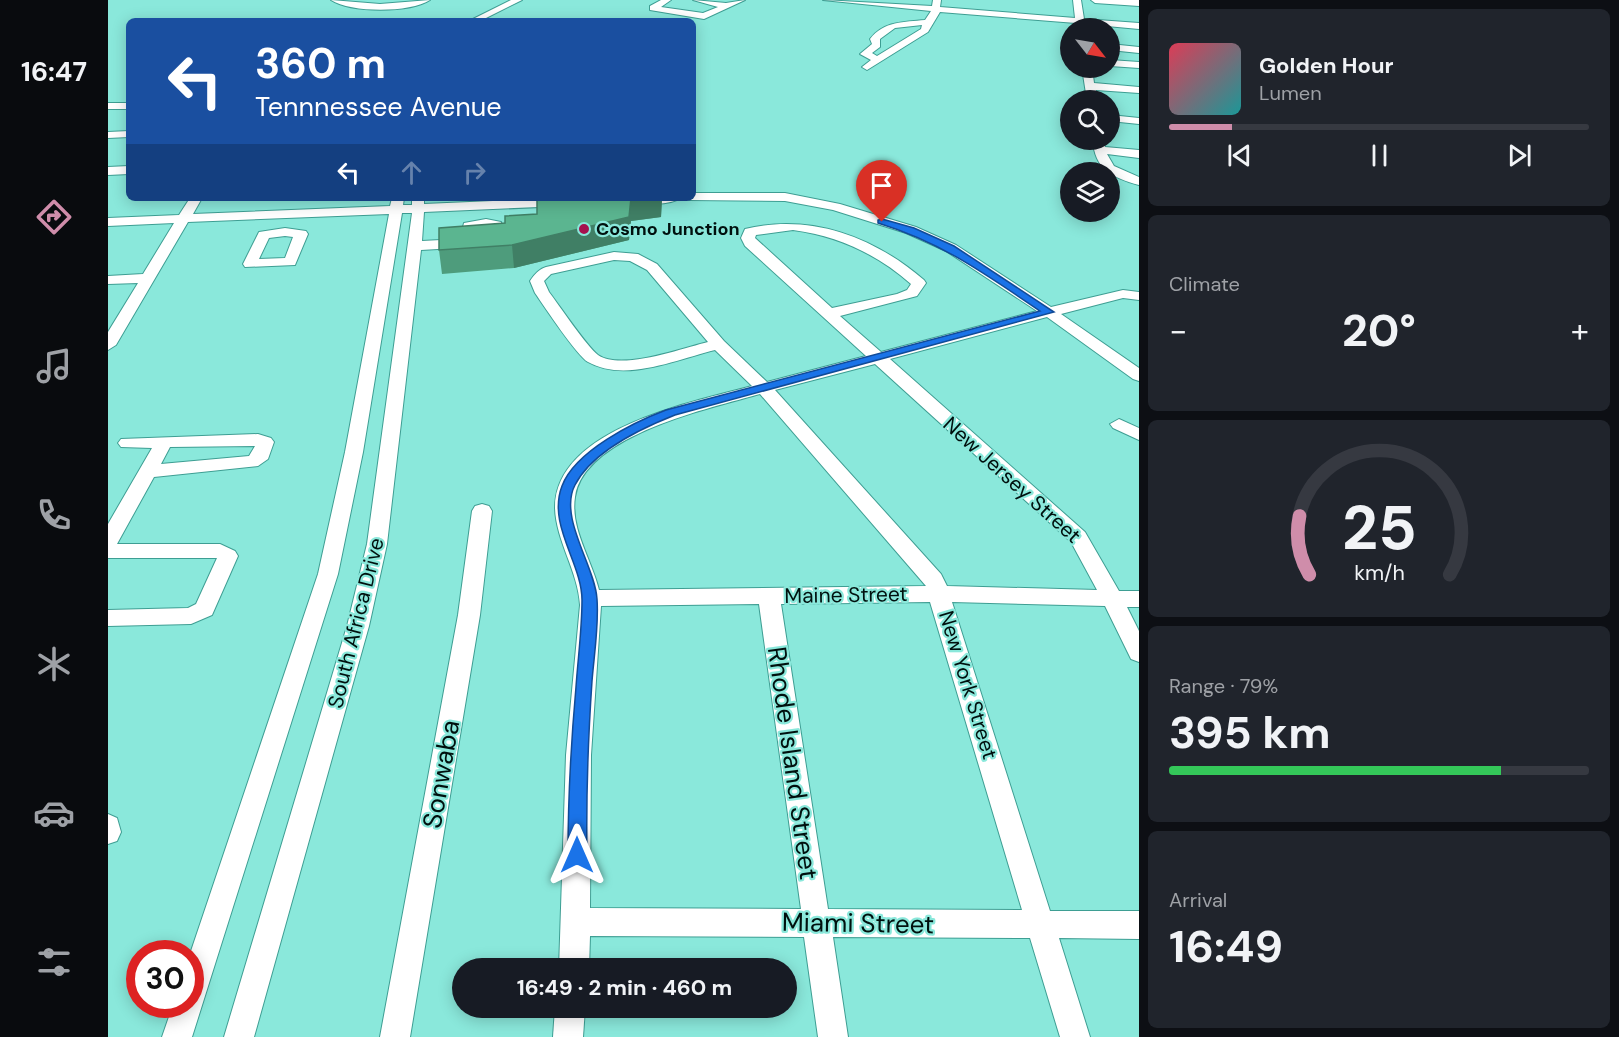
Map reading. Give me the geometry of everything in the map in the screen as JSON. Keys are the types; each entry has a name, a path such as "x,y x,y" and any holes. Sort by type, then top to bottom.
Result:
{"street":[{"path":"335,0 362,7 381,8 426,0"},
{"path":"463,16 499,0"},
{"path":"479,18 518,0"},
{"path":"697,0 727,6"},
{"path":"665,1 653,8 701,16 741,0"},
{"path":"826,0 936,4 1060,22"},
{"path":"1077,0 1079,18"},
{"path":"1095,0 1139,3"},
{"path":"878,42 875,39 877,36 889,26 927,22 935,16 936,4"},
{"path":"867,67 925,30 927,22"},
{"path":"1120,26 1139,26"},
{"path":"878,42 901,46"},
{"path":"878,42 865,55 879,59"},
{"path":"1120,48 1139,50"},
{"path":"1120,64 1139,65"},
{"path":"1088,78 1090,90"},
{"path":"1089,86 1139,90"},
{"path":"108,106 126,106"},
{"path":"1120,119 1139,121"},
{"path":"108,135 126,134"},
{"path":"1100,150 1106,167 1139,181"},
{"path":"1120,150 1139,154"},
{"path":"108,171 126,170"},
{"path":"696,197 785,197 835,207 911,230 951,248 1049,312 1139,376"},
{"path":"108,345 194,201"},
{"path":"108,222 293,213 407,203 576,201"},
{"name":"South Africa Drive","path":"239,1037 275,922 358,626 375,554 414,246 407,203"},
{"name":"South Africa Drive","path":"204,955 328,574 407,203"},
{"path":"285,232 293,213"},
{"name":"New Jersey Street","path":"832,314 901,297 912,293 919,283 897,266 852,239 820,231 779,225 750,232 748,238 750,243 832,314 1078,537 1093,560 1139,653"},
{"path":"414,246 466,243"},
{"name":"New York Street","path":"718,344 622,366 599,362 592,358 542,293 537,281 546,271 614,256 633,257 652,267 718,344 763,387 917,557 934,579 941,594 1039,925 1075,1037"},
{"path":"108,280 148,278"},
{"path":"575,958 578,922 577,789 590,598 566,517 564,499 569,484 581,468 609,443 648,421 763,387 1049,312 1123,294 1139,296"},
{"path":"1119,424 1139,435"},
{"path":"127,443 258,440 265,442 259,459 252,462 150,471"},
{"path":"108,542 150,471 164,442"},
{"name":"Sonwaba","path":"395,1037 469,615 482,511"},
{"path":"108,551 220,552 228,556 204,609 191,616 108,618"},
{"name":"Maine Street","path":"590,598 941,594 1139,599"},
{"name":"Rhode Island Street","path":"769,596 833,1037"},
{"path":"108,826 108,832"},
{"name":"Miami Street","path":"578,922 1139,926"},
{"path":"177,1037 184,1018"},
{"path":"568,1037 569,1018"}],"building":[{"path":"537,201 631,201 629,217 512,245 439,250 439,228 505,223 505,216 537,214"}],"place":[{"name":"Cosmo Junction","path":"584,229"}],"route":[{"path":"577,855 577,789 590,598 566,517 564,499 569,484 581,468 609,443 648,421 671,412 1049,312 951,248 911,230 882,222"}]}
